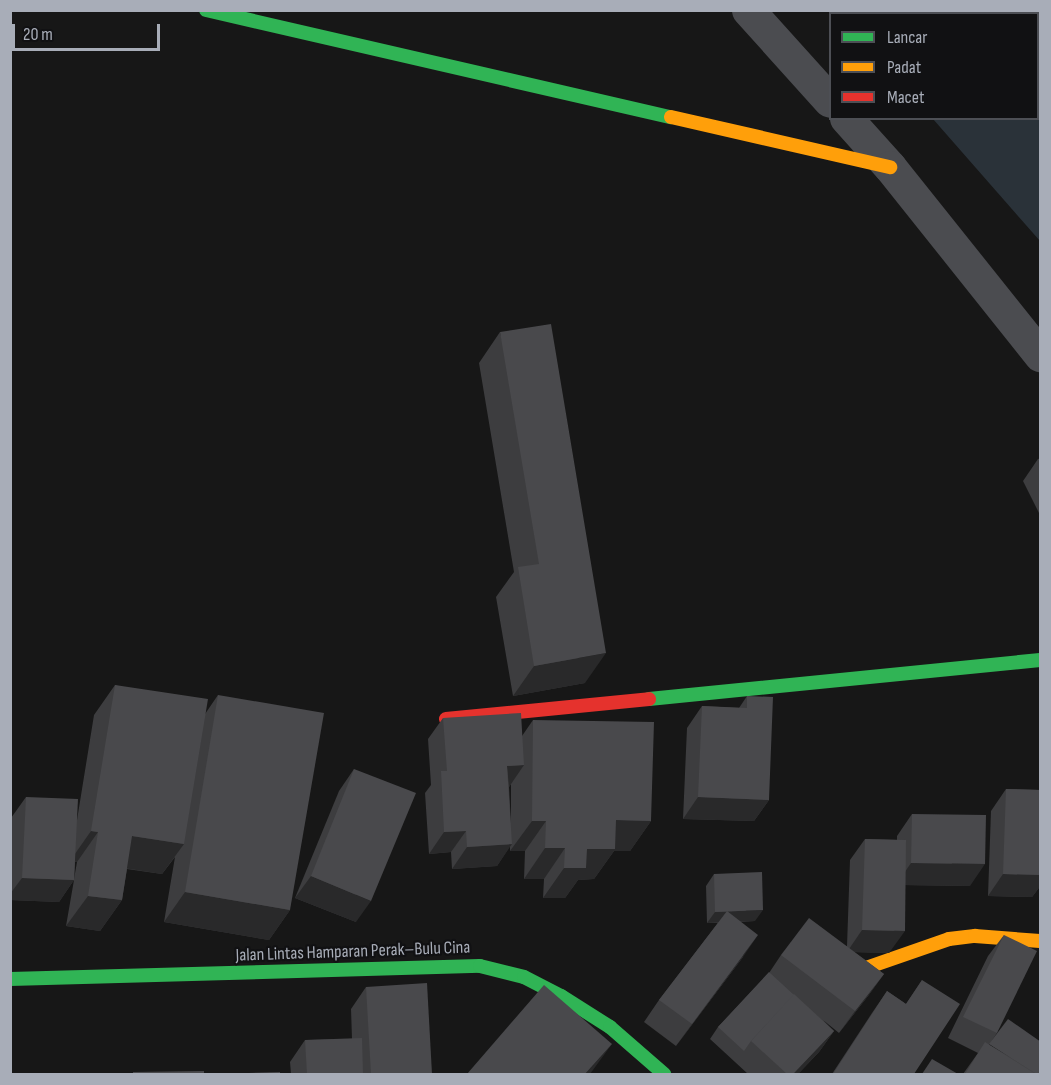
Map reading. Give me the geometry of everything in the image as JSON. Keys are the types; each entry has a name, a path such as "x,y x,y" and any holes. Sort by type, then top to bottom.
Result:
{"street":[{"path":"206,10 890,167"},
{"path":"748,10 829,99"},
{"path":"848,120 890,167 1041,355"},
{"path":"446,719 1041,660"},
{"path":"860,970 949,939 975,936 1041,941"},
{"name":"Jalan Lintas Hamparan Perak–Bulu Cina","path":"10,979 480,966 524,977 561,996 610,1027 664,1074"}],"shaded area":[{"path":"1040,11 1040,241 934,120 1039,120 1039,12 841,12"}],"building":[{"path":"551,324 606,653 534,666 518,567 539,564 500,332"},
{"path":"115,685 208,699 184,844 132,836 122,900 88,896 98,832 91,831"},
{"path":"218,695 324,713 290,910 185,892"},
{"path":"747,696 773,697 769,800 698,797 702,706 747,708"},
{"path":"521,713 524,765 507,766 512,844 467,847 466,831 444,832 441,771 447,771 443,718"},
{"path":"533,720 654,722 651,821 616,820 615,849 587,849 586,868 564,868 565,848 545,848 546,821 532,821"},
{"path":"354,769 416,793 371,901 311,876"},
{"path":"1006,789 1041,790 1041,875 1003,874"},
{"path":"26,797 78,799 74,880 22,878"},
{"path":"912,814 986,815 985,864 911,863"},
{"path":"865,839 906,840 905,931 862,930"},
{"path":"762,872 763,910 715,912 714,874"},
{"path":"727,911 758,935 692,1024 659,1000"},
{"path":"809,918 884,974 855,1011 781,955"},
{"path":"1004,935 1037,951 997,1033 963,1017"},
{"path":"769,972 794,995 744,1051 718,1027"},
{"path":"922,980 960,1004 914,1074 833,1074 887,991 906,1004"},
{"path":"427,983 432,1074 371,1074 366,987"},
{"path":"544,985 612,1044 585,1074 467,1074"},
{"path":"794,994 834,1031 793,1074 787,1074 751,1041"},
{"path":"1008,1019 1041,1042 1041,1074 1036,1074 989,1044"},
{"path":"362,1038 363,1074 307,1074 305,1040"},
{"path":"985,1042 1036,1074 965,1074"},
{"path":"932,1059 958,1074 922,1074"},
{"path":"204,1071 204,1074 133,1074 133,1072"},
{"path":"280,1072 280,1074 216,1074"}],"traffic: fast":[{"path":"206,10 671,117"},
{"path":"649,699 1040,660"},
{"path":"10,979 480,966 524,977 561,996 610,1027 664,1074"}],"traffic: slow":[{"path":"671,117 890,167"},
{"path":"860,970 949,939 975,936 1040,941"}],"traffic: jam":[{"path":"446,719 649,699"}]}
